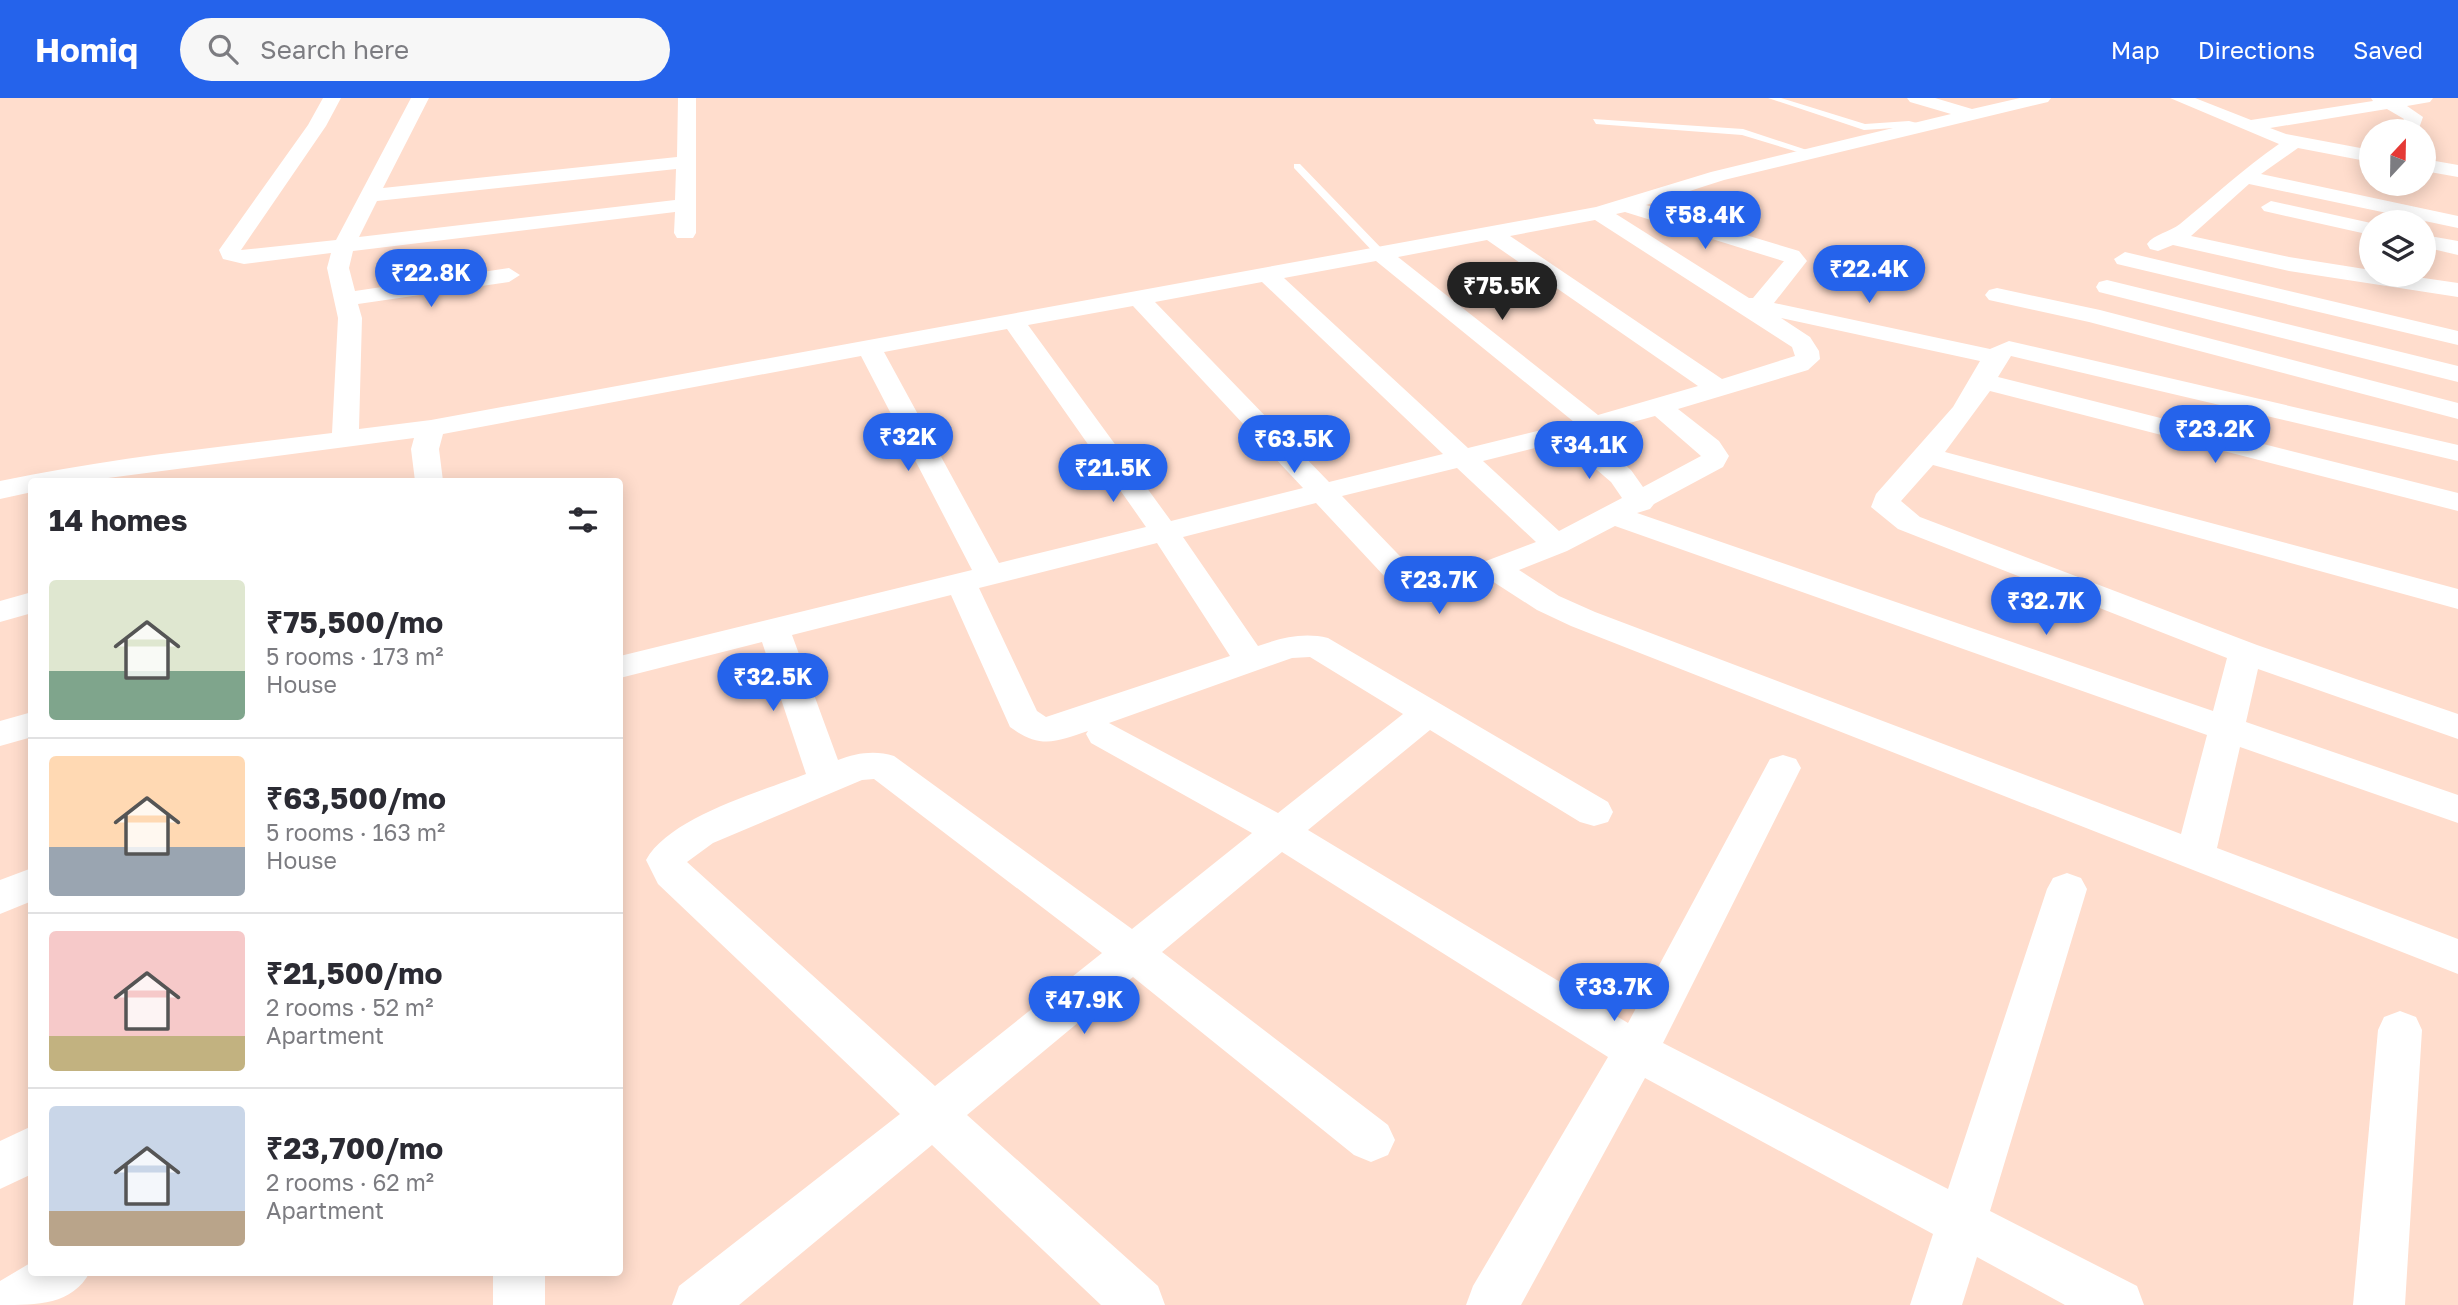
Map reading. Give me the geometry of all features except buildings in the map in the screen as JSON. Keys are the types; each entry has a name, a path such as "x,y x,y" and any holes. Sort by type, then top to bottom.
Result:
{"street":[{"path":"332,98 317,126 230,250 231,254 244,257 685,205"},
{"path":"345,439 350,318 338,268 344,245 421,98"},
{"path":"685,233 687,98"},
{"path":"1916,98 1972,116"},
{"path":"56,478 83,472 431,428 1491,233 1612,209 1718,176 2042,98"},
{"path":"2179,98 2294,142 2359,154"},
{"path":"2250,126 2384,100 2424,98"},
{"path":"2384,100 2413,119"},
{"path":"2272,103 2306,117"},
{"path":"2092,316 2126,259 2184,231 2245,177 2294,142"},
{"path":"369,196 687,162"},
{"path":"2436,167 2458,171"},
{"path":"2245,177 2458,222"},
{"path":"2223,197 2359,226"},
{"path":"623,666 1581,428 1721,390 1799,365 1807,359 1807,351 1801,342 1612,209"},
{"path":"1612,209 1791,256 1796,261 1749,305"},
{"path":"1491,233 1721,390"},
{"path":"2170,238 2289,264 2458,290"},
{"path":"2436,243 2458,248"},
{"path":"1381,254 1581,428 1621,476 1628,509"},
{"path":"2126,259 2458,338"},
{"path":"346,299 509,275"},
{"path":"1268,275 1556,545"},
{"path":"2107,287 2458,374"},
{"path":"1997,295 2092,316 2458,411"},
{"path":"1139,299 1411,586 1421,591 1432,593 1556,545 1628,509 1713,461 1715,456 1709,447 1659,407"},
{"path":"1749,305 1989,369 2458,502"},
{"path":"1013,321 1165,533 1250,660"},
{"path":"869,347 975,579 1023,718 1038,729 1053,730 1289,647 1316,646 1594,812"},
{"path":"2458,453 2023,349 2000,351 1926,455 1886,500 1886,507 1895,515 2245,653 2458,727"},
{"path":"429,478 425,449 431,428"},
{"path":"1926,455 2458,599"},
{"path":"0,490 28,484"},
{"path":"1628,509 2227,730 2458,809"},
{"path":"1496,569 1548,603 1583,619 2458,957"},
{"path":"0,612 28,603"},
{"path":"774,629 825,779"},
{"path":"2195,856 2245,653"},
{"path":"698,1305 936,1116 1279,831 1428,713"},
{"path":"0,734 28,725"},
{"path":"1104,734 1279,831 1636,1051 2118,1305"},
{"path":"1139,1305 672,873 666,860 676,849 699,833 825,779 857,767 881,765 1133,953 1371,1140"},
{"path":"1492,1305 1636,1051 1783,768"},
{"path":"0,898 28,885"},
{"path":"1936,1305 2067,890"},
{"path":"2379,1305 2400,1030"},
{"path":"0,1167 28,1150"},
{"path":"9,1305 57,1276"},
{"path":"519,1276 519,1305"}],"lane":[{"path":"1772,98 1864,127 1909,124 1928,127"},
{"path":"1595,121 1743,132 1814,153"},
{"path":"1297,166 1381,254"}]}
